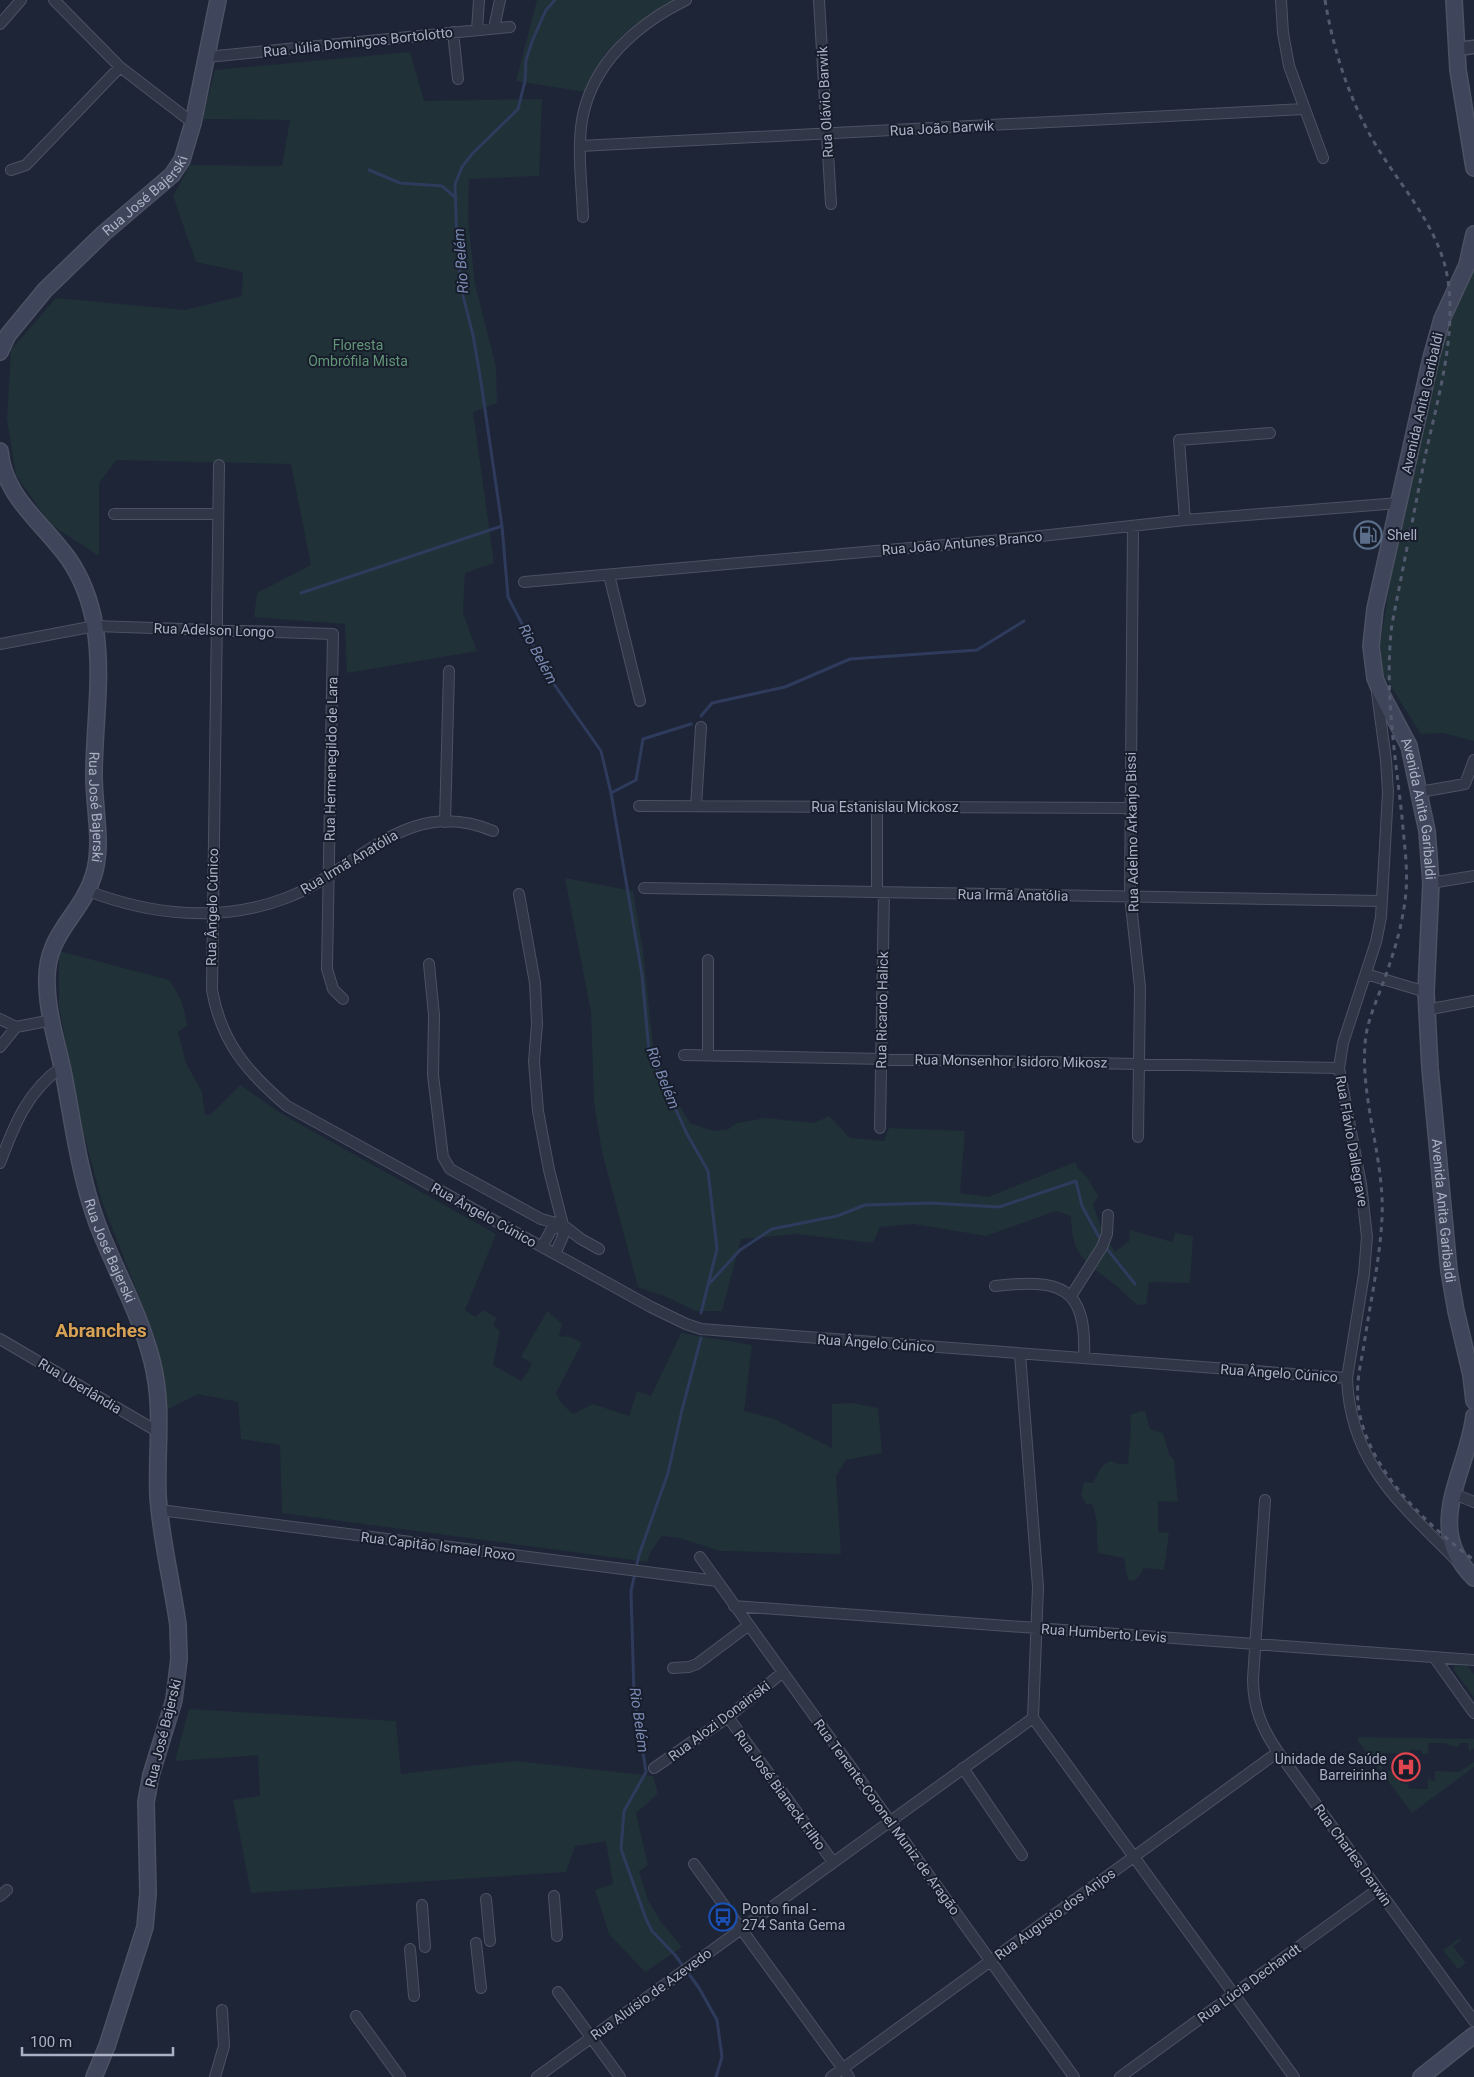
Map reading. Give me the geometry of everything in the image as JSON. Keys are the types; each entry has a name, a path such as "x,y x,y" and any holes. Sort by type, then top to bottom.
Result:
{"main road":[{"name":"Rua José Bajerski","path":"0,352 4,336 65,270 119,219 172,175 182,160 193,123 218,0"},
{"path":"1454,0 1460,89 1474,168"},
{"name":"Avenida Anita Garibaldi","path":"1474,234 1467,265 1449,302 1437,335 1372,630 1371,646 1375,678 1409,746 1427,830 1431,883 1426,992 1430,1068 1448,1264 1456,1311 1471,1375 1474,1401"},
{"name":"Rua José Bajerski","path":"0,451 0,458 12,491 59,547 78,573 87,596 95,626 99,681 94,771 98,846 97,863 88,891 64,925 50,957 47,983 52,1020 88,1196 103,1238 151,1355 158,1392 160,1434 158,1481 160,1510 178,1625 178,1678 174,1700 151,1775 147,1795 148,1892 144,1927 107,2046 94,2077"},
{"path":"1469,1573 1452,1543 1449,1532 1449,1512 1452,1494 1470,1440 1474,1416"},
{"path":"1421,2077 1474,2035"}],"street":[{"path":"0,24 21,0"},
{"path":"54,0 120,67 193,123"},
{"path":"477,30 479,0"},
{"path":"494,28 500,0"},
{"path":"583,216 580,146 582,119 604,67 615,52 640,27 686,0"},
{"name":"Rua Olávio Barwik","path":"819,0 831,204"},
{"path":"1281,0 1284,49 1323,158"},
{"name":"Rua Júlia Domingos Bortolotto","path":"207,57 510,27"},
{"path":"453,32 458,79"},
{"path":"1457,48 1474,47"},
{"path":"11,170 26,165 120,67"},
{"name":"Rua João Barwik","path":"580,146 1304,109"},
{"path":"1185,520 1179,440 1270,433"},
{"name":"Rua Ângelo Cúnico","path":"219,465 211,972 216,1011 234,1050 247,1068 270,1092 287,1106 669,1316 701,1329 1347,1378"},
{"name":"Rua João Antunes Branco","path":"524,582 1023,538 1185,520 1399,503"},
{"path":"114,514 218,514"},
{"name":"Rua Adelmo Arkanjo Bissi","path":"1133,526 1130,896 1140,987 1138,1137"},
{"path":"609,574 640,701"},
{"name":"Rua Adelson Longo","path":"0,644 95,626 333,634"},
{"name":"Rua Hermenegildo de Lara","path":"333,634 328,969 333,989 343,999"},
{"path":"445,822 449,671"},
{"name":"Rua Flávio Dallegrave","path":"1375,678 1386,760 1388,792 1382,901 1378,930 1366,974 1343,1043 1339,1068 1361,1184 1367,1237 1364,1274 1347,1378 1350,1412 1355,1431 1372,1467 1398,1500 1469,1573"},
{"path":"696,806 701,727"},
{"path":"1420,792 1465,784 1474,760"},
{"name":"Rua Estanislau Mickosz","path":"640,806 1131,808"},
{"name":"Rua Ricardo Halick","path":"877,807 880,892 880,1128"},
{"name":"Rua Irmã Anatólia","path":"88,891 117,902 151,909 188,913 232,911 272,903 304,890 329,876 379,841 413,827 445,822 472,824 493,830"},
{"path":"1431,883 1474,876"},
{"name":"Rua Irmã Anatólia","path":"644,888 1382,901"},
{"path":"519,894 531,957 536,998 537,1024 534,1061 538,1111 547,1162 564,1225 564,1236 555,1254"},
{"path":"708,960 708,1055"},
{"path":"429,964 434,1015 432,1059 435,1104 443,1157 446,1164 450,1169 541,1219 564,1225 581,1239 599,1249"},
{"path":"1366,974 1426,992"},
{"path":"1426,1010 1474,1001"},
{"path":"0,1019 21,1026 52,1020"},
{"path":"0,1047 21,1026"},
{"name":"Rua Monsenhor Isidoro Mikosz","path":"684,1055 1339,1068"},
{"path":"0,1162 18,1117 28,1100 50,1075 62,1067"},
{"path":"1071,1296 1102,1247 1107,1234 1108,1215"},
{"path":"542,1247 551,1230 564,1225"},
{"path":"995,1286 1036,1283 1060,1288 1071,1296 1081,1316 1084,1336 1084,1358"},
{"name":"Rua Uberlândia","path":"0,1339 160,1434"},
{"path":"1020,1354 1038,1575 1038,1628 1033,1718 1294,2077"},
{"path":"1452,1494 1474,1502"},
{"name":"Rua Charles Darwin","path":"1265,1500 1253,1686 1255,1705 1264,1730 1278,1752 1474,2021"},
{"name":"Rua Capitão Ismael Roxo","path":"160,1510 717,1581"},
{"name":"Rua Tenente-Coronel Muniz de Aragão","path":"700,1557 1074,2077"},
{"name":"Rua Humberto Levis","path":"734,1606 1474,1660"},
{"path":"673,1668 697,1664 749,1625"},
{"path":"1434,1657 1474,1714"},
{"name":"Rua Alozi Donainski","path":"654,1768 728,1718 783,1672"},
{"name":"Rua José Bianeck Filho","path":"728,1718 833,1862"},
{"name":"Rua Aluísio de Azevedo","path":"537,2077 1033,1718"},
{"name":"Rua Augusto dos Anjos","path":"831,2077 846,2073 990,1961 1278,1752"},
{"path":"963,1768 1022,1855"},
{"path":"694,1864 846,2073"},
{"name":"Rua Lúcia Dechandt","path":"1120,2077 1378,1889"},
{"path":"554,1896 557,1936"},
{"path":"486,1899 490,1942"},
{"path":"422,1905 425,1947"},
{"path":"476,1943 481,1988"},
{"path":"410,1948 414,1996"},
{"path":"558,1992 620,2077"},
{"path":"215,2077 224,2046 222,2010"},
{"path":"356,2016 400,2077"}],"green space":[{"path":"537,0 674,0 627,31 604,55 585,92 516,81"},
{"name":"Floresta Ombrófila Mista","path":"410,52 424,101 542,99 539,176 469,179 468,220 475,284 496,367 497,403 473,412 494,563 465,573 463,613 477,651 347,673 345,624 254,617 257,593 311,565 291,464 116,460 99,483 99,556 50,524 16,475 7,419 11,350 56,298 185,310 242,296 243,272 196,262 173,196 190,165 282,166 290,120 202,119 215,70"},
{"path":"1474,258 1474,741 1443,733 1421,734 1383,674 1380,646 1392,570 1444,335"},
{"path":"565,878 633,891 643,951 653,1046 672,1094 690,1123 713,1131 727,1130 737,1123 765,1118 814,1123 829,1116 850,1138 884,1141 889,1128 965,1131 960,1193 988,1197 1075,1162 1098,1196 1093,1205 1103,1233 1115,1252 1129,1241 1130,1230 1172,1242 1175,1233 1193,1236 1190,1283 1149,1282 1146,1304 1137,1305 1082,1257 1074,1241 1071,1216 1056,1211 986,1236 914,1224 880,1227 873,1243 797,1234 741,1239 722,1311 696,1311 664,1296 638,1287 602,1152 594,1102 591,1012"},
{"path":"59,951 169,980 179,996 183,1007 187,1026 178,1032 186,1063 202,1092 205,1115 211,1114 240,1085 282,1114 496,1234 465,1310 475,1317 483,1310 497,1318 493,1325 500,1331 493,1365 521,1381 532,1363 521,1357 547,1311 562,1324 559,1336 570,1337 582,1343 556,1393 562,1404 573,1414 593,1404 629,1416 637,1391 651,1396 681,1333 752,1345 744,1411 772,1418 832,1448 832,1404 851,1403 878,1408 882,1453 846,1460 836,1476 841,1554 720,1551 680,1538 662,1536 651,1551 647,1562 282,1513 280,1445 241,1439 238,1402 198,1394 166,1410 156,1340 102,1202 78,1112 59,1005"},
{"path":"1141,1411 1145,1412 1150,1429 1163,1433 1169,1454 1174,1460 1178,1502 1158,1501 1158,1532 1169,1533 1164,1570 1144,1568 1134,1581 1128,1580 1124,1558 1098,1553 1094,1510 1092,1504 1086,1504 1081,1495 1084,1482 1093,1483 1107,1462 1128,1464 1130,1415"},
{"path":"1457,1663 1466,1664 1474,1674 1474,1697 1454,1670"},
{"path":"189,1709 396,1721 401,1774 515,1761 653,1776 658,1794 636,1813 648,1865 639,1871 648,1900 661,1922 682,1947 645,1972 609,1934 595,1890 613,1884 606,1841 575,1846 566,1872 251,1893 233,1800 260,1796 258,1755 175,1761"},
{"path":"1358,1737 1474,1739 1474,1748 1469,1752 1468,1743 1459,1743 1459,1747 1447,1745 1446,1743 1428,1743 1428,1754 1422,1754 1421,1750 1409,1750 1409,1753 1382,1753 1382,1771 1400,1771 1400,1783 1408,1784 1409,1789 1428,1789 1428,1776 1430,1780 1435,1781 1435,1771 1459,1772 1474,1762 1474,1767 1412,1813 1358,1741"},
{"path":"1460,1938 1461,1940 1453,1946 1466,1963 1458,1969 1443,1950"}],"waterway":[{"name":"Rio Belém","path":"555,0 546,10 533,39 526,60 525,81 518,109 472,154 462,167 455,184 457,246 462,292 473,335 481,382 502,526 508,597 551,680 601,751 611,793 642,975 649,1051 687,1134 708,1171 717,1249 701,1313"},
{"path":"369,170 400,183 442,186 456,198"},
{"path":"301,593 502,526"},
{"path":"701,716 712,703 785,687 850,659 977,650 1024,621"},
{"path":"611,793 636,780 643,739 691,724"},
{"path":"709,1284 740,1250 772,1229 837,1216 865,1205 931,1203 999,1207 1076,1181 1082,1206 1099,1237"},
{"path":"1107,1249 1135,1284"},
{"name":"Rio Belém","path":"701,1338 668,1473 639,1555 631,1591 634,1694 646,1772 624,1811 621,1849 652,1931 675,1955 699,1988 717,2020 722,2057 716,2077"}],"railway":[{"path":"1325,0 1337,55 1357,109 1374,142 1420,211 1436,240 1448,280 1450,305 1449,330 1442,383 1425,457 1392,624 1389,672 1391,720 1405,845 1406,883 1405,904 1398,938 1371,1015 1366,1035 1366,1081 1380,1172 1382,1218 1377,1266 1358,1378 1358,1402 1365,1433 1387,1475 1420,1513 1474,1560"}],"place":[{"name":"Shell","path":"1368,535"},
{"name":"Unidade de Saúde Barreirinha","path":"1406,1767"},
{"name":"Ponto final - 274 Santa Gema","path":"723,1917"}],"district":[{"name":"Abranches","path":"101,1330"}]}
